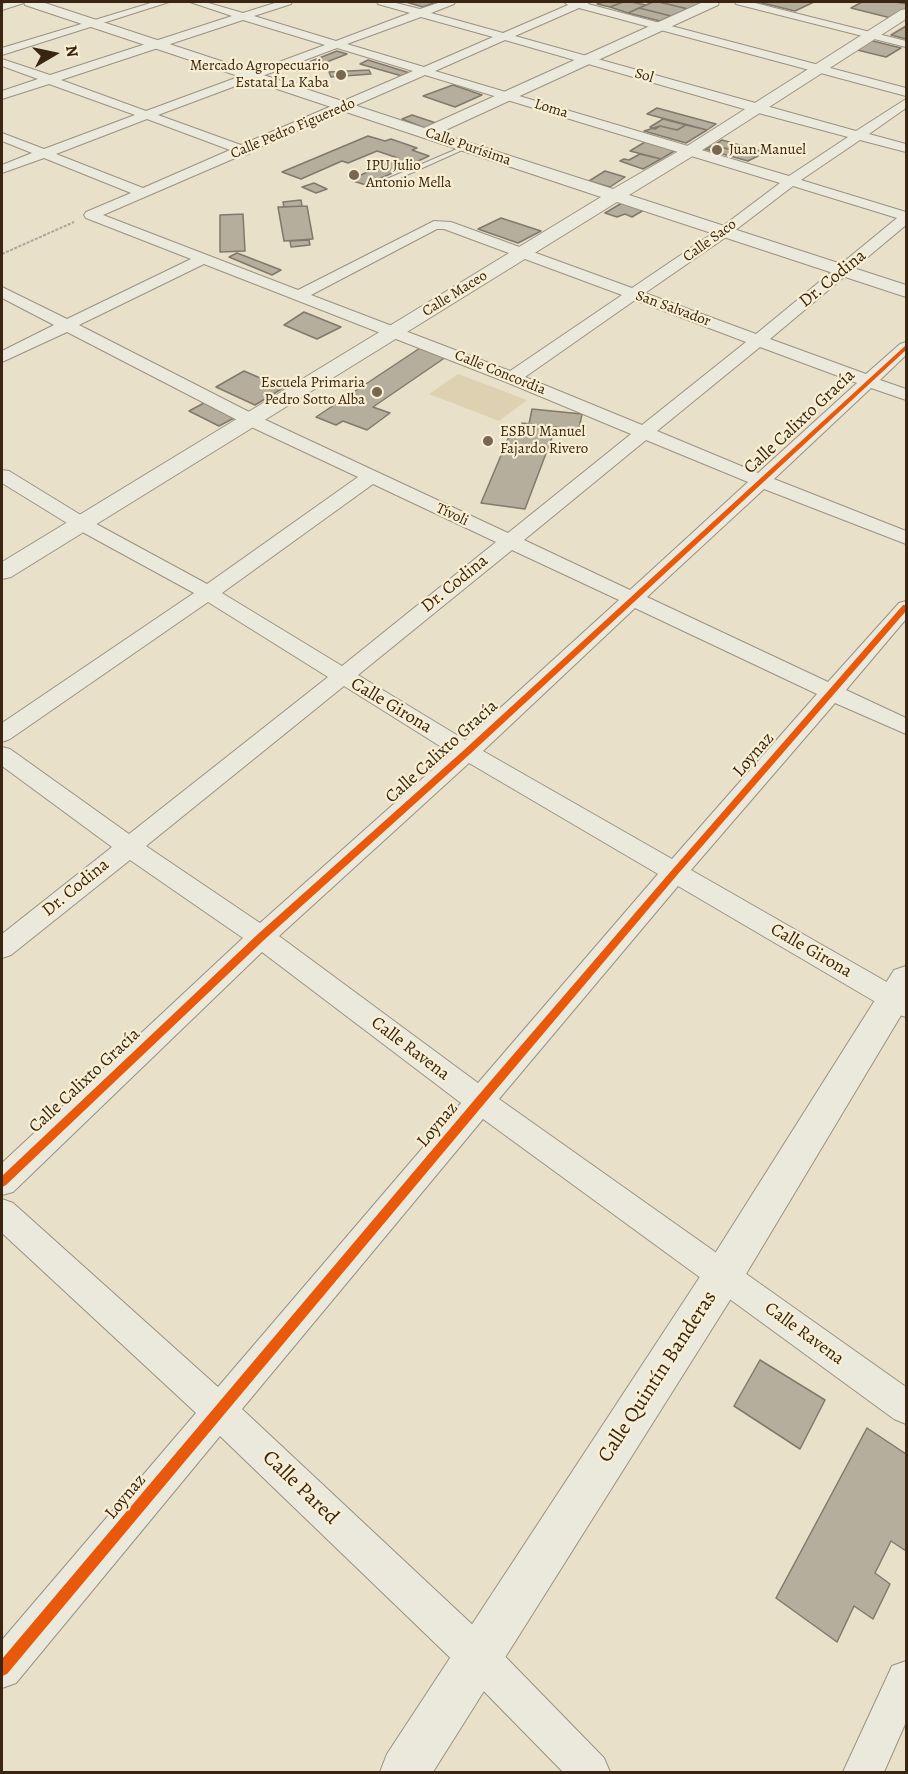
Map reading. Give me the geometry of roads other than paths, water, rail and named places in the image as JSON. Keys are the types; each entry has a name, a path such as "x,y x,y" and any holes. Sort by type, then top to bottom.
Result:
{"street":[{"path":"2,7 22,2"},
{"name":"Calle Purísima","path":"30,2 906,291"},
{"path":"2,52 164,2"},
{"name":"Loma","path":"195,2 906,217"},
{"path":"2,95 287,2"},
{"name":"Sol","path":"382,2 755,108 906,148"},
{"path":"2,169 450,2"},
{"path":"577,2 906,92"},
{"name":"Calle Pedro Figueredo","path":"91,215 244,151 577,2"},
{"path":"426,133 713,2"},
{"path":"740,2 906,44"},
{"name":"Calle Maceo","path":"2,572 520,252 690,151 906,13"},
{"path":"2,62 244,151"},
{"name":"Calle Saco","path":"512,378 724,232 791,181 906,103"},
{"path":"2,137 144,193"},
{"name":"Calle Concordia","path":"91,215 394,331 906,538"},
{"name":"Dr. Codina","path":"2,948 845,270 906,217"},
{"name":"San Salvador","path":"299,295 439,224 446,225 906,395"},
{"path":"2,357 202,259"},
{"name":"Tívoli","path":"2,292 251,420 832,691 906,728"},
{"name":"Calle Calixto Gracía","path":"2,1182 261,938 467,752 906,347"},
{"name":"Calle Girona","path":"2,475 82,524 208,593 467,752 675,872 902,995"},
{"path":"2,734 208,593 371,477"},
{"name":"Loynaz","path":"2,1669 480,1101 675,872 906,607"},
{"name":"Calle Ravena","path":"2,755 261,938 480,1101 906,1407"},
{"name":"Calle Quintín Banderas","path":"405,1773 902,995"},
{"name":"Calle Pared","path":"2,1213 220,1412 478,1658 590,1773"},
{"path":"863,1773 906,1680"}],"lane":[{"path":"386,181 466,147"}],"place":[{"name":"Mercado Agropecuario Estatal La Kaba","path":"341,75"},
{"name":"Juan Manuel","path":"717,150"},
{"name":"IPU Julio Antonio Mella","path":"354,175"},
{"name":"Escuela Primaria Pedro Sotto Alba","path":"377,392"},
{"name":"ESBU Manuel Fajardo Rivero","path":"488,441"}]}
